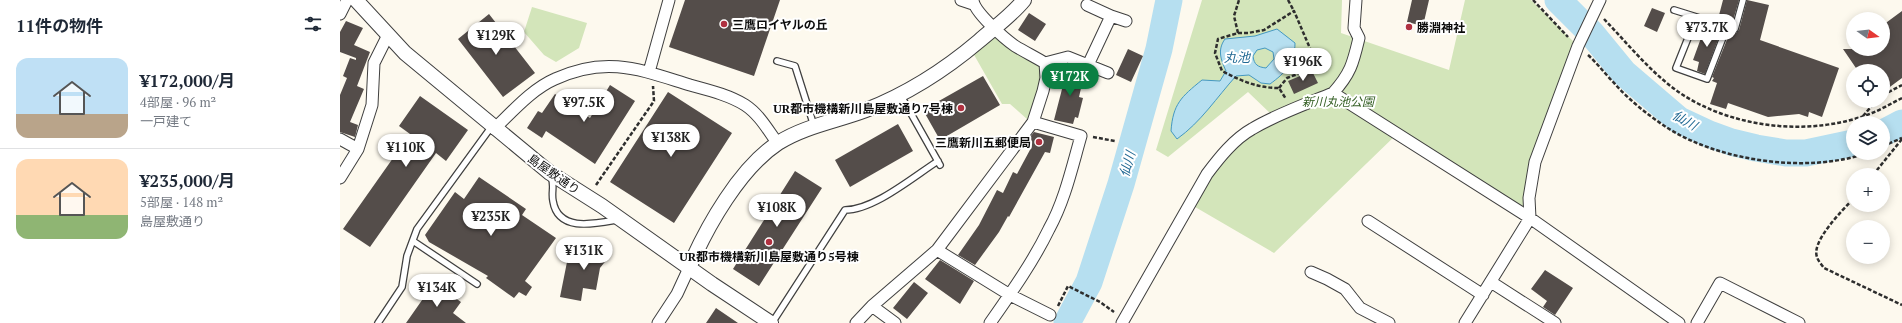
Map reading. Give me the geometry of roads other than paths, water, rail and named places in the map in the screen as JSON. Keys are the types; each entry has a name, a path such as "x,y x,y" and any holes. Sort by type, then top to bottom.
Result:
{"street":[{"path":"340,14 347,0"},
{"name":"島屋敷通り","path":"356,0 405,53 550,173 588,197 689,268 771,323"},
{"path":"650,72 669,0"},
{"path":"961,0 973,2 980,13 995,29 1014,45 1046,63 1068,57 1108,73"},
{"path":"658,323 677,294 699,245 749,168 778,144 814,127 866,110 900,94 960,58 1012,14 1024,0"},
{"path":"1123,321 1207,174 1217,160 1239,138 1252,129 1333,93 1352,68 1359,38 1354,28 1356,0"},
{"path":"1087,5 1126,21"},
{"path":"1465,323 1530,218 1529,198 1535,162 1578,46 1598,5"},
{"path":"1088,65 1111,16"},
{"path":"340,178 358,149 372,106 374,62 388,35"},
{"path":"856,323 872,306 937,250 1033,122 1046,78 1046,63"},
{"path":"493,127 535,92 554,79 570,73 605,66 625,66 708,90 745,105 757,115 778,144"},
{"path":"1333,93 1530,218 1679,323"},
{"path":"990,323 1010,295 1050,229 1067,186 1081,136 1033,122"},
{"path":"340,139 358,149"},
{"path":"1368,221 1483,295"},
{"path":"937,250 1010,295 1053,313"},
{"path":"1312,272 1345,289 1360,308 1389,323"},
{"path":"1490,282 1555,323"},
{"path":"1697,323 1720,283 1799,323"},
{"path":"872,306 895,323"}],"lane":[{"path":"1674,10 1696,18 1736,29 1743,0"},
{"path":"1696,18 1676,68 1707,80 1727,27"},
{"path":"777,60 795,66 814,127"},
{"path":"771,323 845,210 854,210 868,206 939,163 900,94"},
{"path":"378,323 402,286 407,256 417,229 493,127"},
{"path":"550,173 554,182 552,198 555,210 561,218 573,223 584,224 620,219"},
{"path":"413,241 477,284"}],"water":[{"name":"丸池","path":"1277,29 1295,43 1295,50 1291,62 1285,71 1270,84 1261,83 1249,75 1236,76 1194,125 1177,139 1171,131 1172,122 1176,107 1183,96 1202,80 1220,81 1226,71 1221,59 1220,51 1225,39 1255,36","holes":["1265,48 1273,52 1274,59 1266,68 1255,63 1253,56 1257,50"]}],"waterway":[{"name":"仙川","path":"1067,323 1089,282 1121,184 1159,49 1169,0"},
{"name":"仙川","path":"1558,0 1592,34 1624,73 1679,120 1709,134 1731,142 1786,153 1806,153 1846,144"},
{"name":"仙川","path":"1890,129 1902,123"}],"place":[{"name":"三鷹ロイヤルの丘","path":"724,24"},
{"name":"勝淵神社","path":"1409,27"},
{"name":"UR都市機構新川島屋敷通り7号棟","path":"961,108"},
{"name":"三鷹新川五郵便局","path":"1039,142"},
{"name":"UR都市機構新川島屋敷通り5号棟","path":"769,242"}],"park label":[{"name":"新川丸池公園","path":"1338,101"}]}
